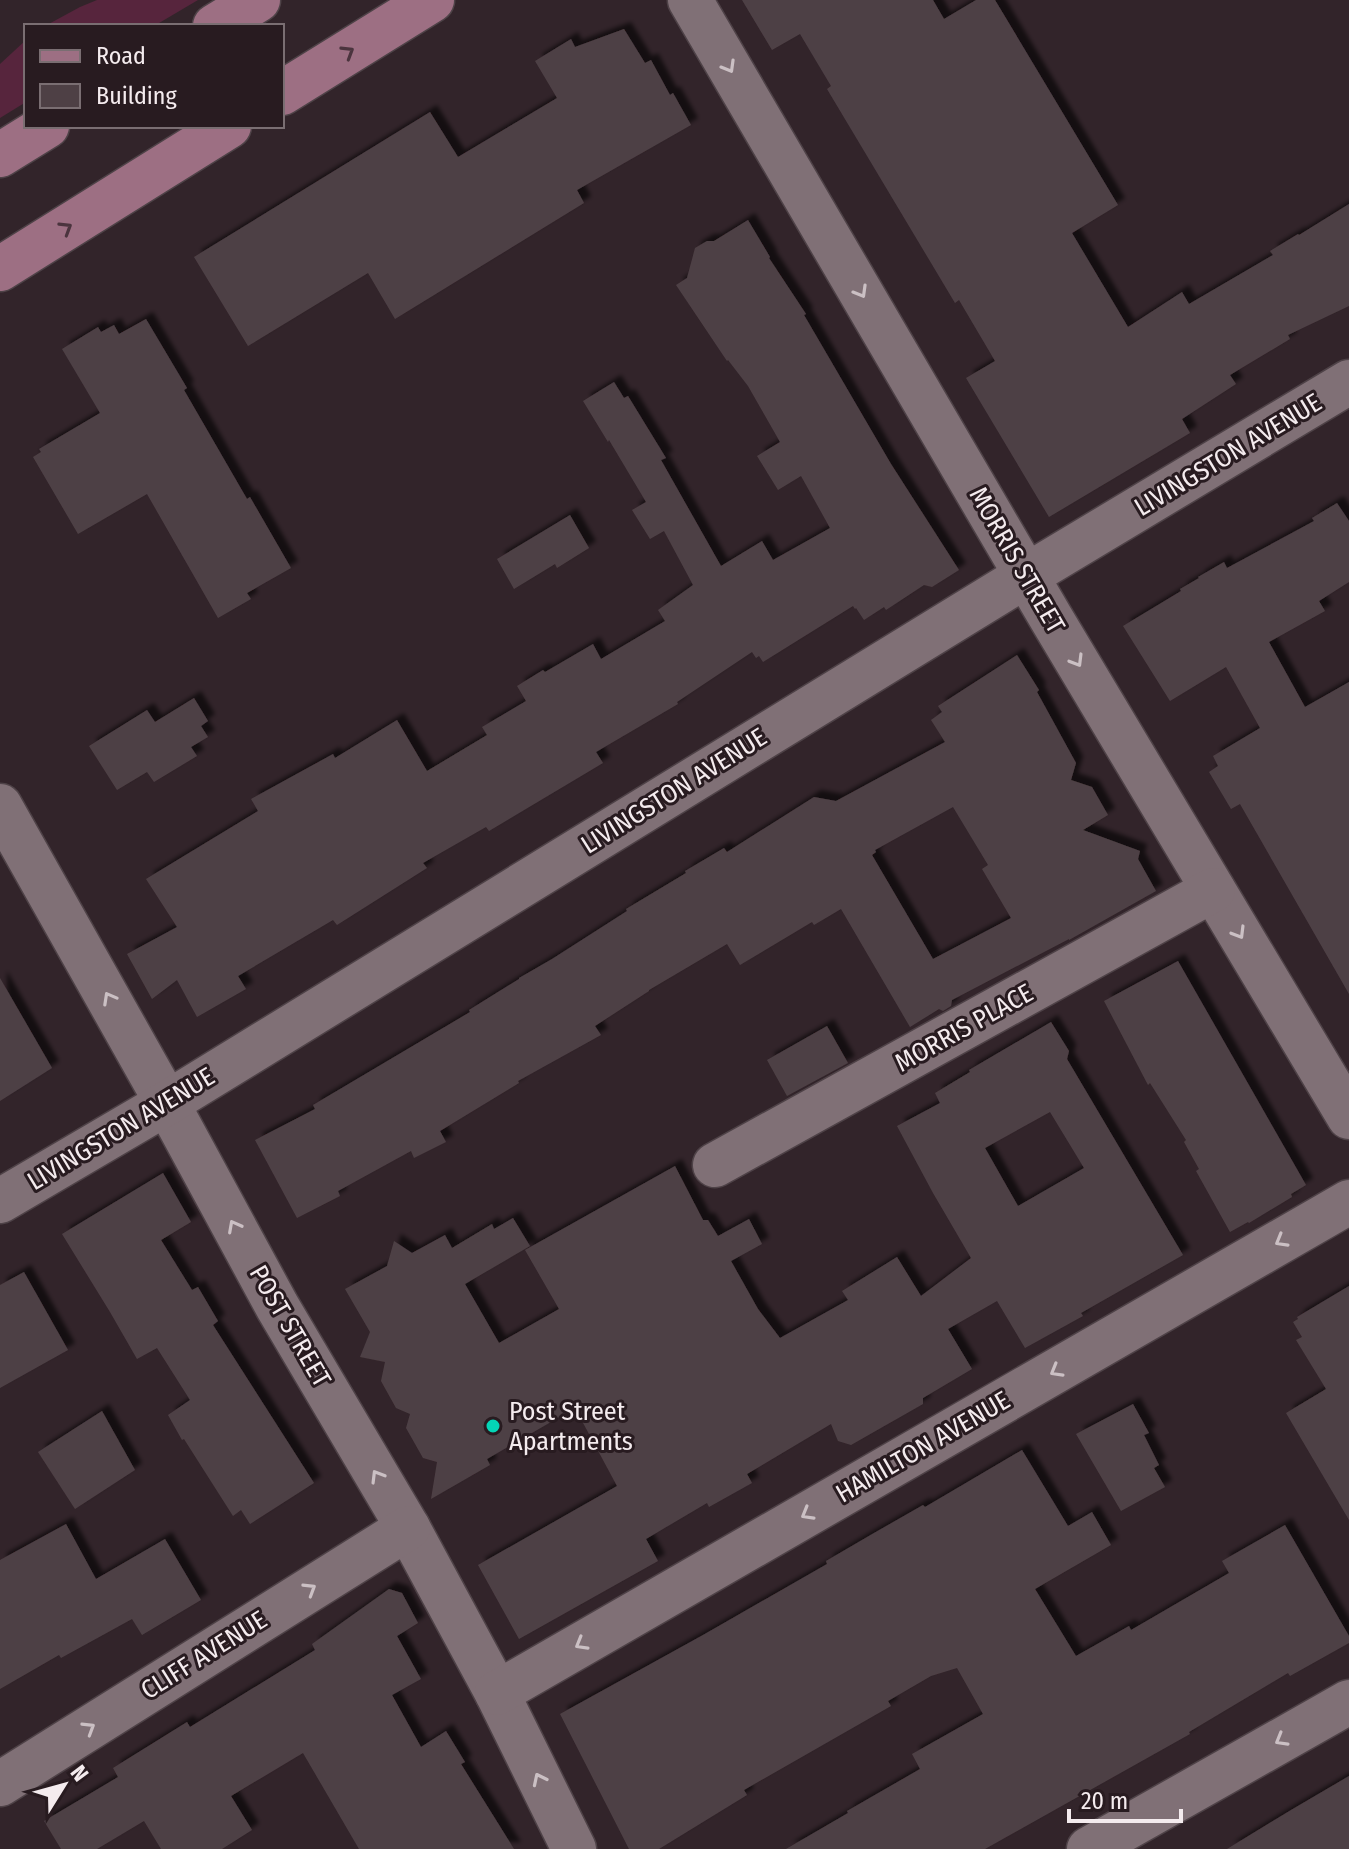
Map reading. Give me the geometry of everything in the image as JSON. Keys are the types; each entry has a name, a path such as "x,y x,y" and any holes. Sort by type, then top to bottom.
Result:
{"main road":[{"path":"218,24 258,0"},
{"path":"284,92 432,0"},
{"path":"0,155 44,128"},
{"path":"0,269 226,128"}],"street":[{"name":"MORRIS STREET","path":"690,0 1026,576 1349,1117"},
{"name":"LIVINGSTON AVENUE","path":"0,1201 167,1103 1026,576 1349,382"},
{"name":"POST STREET","path":"0,806 277,1306 408,1528 497,1693 574,1849"},
{"name":"MORRIS PLACE","path":"715,1165 1213,890"},
{"name":"HAMILTON AVENUE","path":"497,1693 1349,1202"},
{"name":"CLIFF AVENUE","path":"0,1784 408,1528"},
{"path":"1089,1849 1349,1702"}],"shaded area":[{"path":"97,0 198,0 157,24 49,24"},
{"path":"24,42 24,103 0,118 0,64"}],"building":[{"path":"742,0 933,0 944,19 976,0 995,0 1118,205 1072,233 1128,327 1182,292 1189,304 1273,255 1270,251 1349,204 1349,306 1288,335 1290,339 1230,375 1236,384 1182,419 1190,433 1049,517 966,378 995,361 959,300 955,303 827,89 831,86 800,34 772,50"},
{"path":"624,29 645,63 651,60 691,125 577,190 584,203 395,319 368,273 248,346 194,257 430,112 458,157 557,98 535,61 571,39 575,47"},
{"path":"748,220 806,314 891,464 959,570 932,587 924,585 886,610 884,607 864,620 853,606 763,662 752,652 678,704 596,752 603,763 489,831 486,827 423,863 427,868 337,925 333,920 238,976 246,989 197,1017 177,980 152,999 127,954 177,927 146,879 258,811 251,799 333,754 335,758 397,720 427,771 487,735 482,727 526,701 517,686 593,644 601,659 665,621 658,610 693,585 664,531 650,539 632,510 646,502 583,401 614,382 624,398 628,396 666,458 661,460 721,566 762,541 773,560 830,528 801,476 778,490 757,456 780,442 748,386 727,361 676,285 687,278 695,248 707,241 714,241"},
{"path":"146,319 247,499 250,497 291,568 247,593 251,599 218,618 147,494 78,534 33,457 41,452 39,449 100,413 62,349 98,327 101,332 114,325 119,334"},
{"path":"1337,503 1349,521 1349,582 1319,601 1325,611 1269,642 1305,707 1349,682 1349,994 1240,804 1231,809 1209,772 1218,766 1213,756 1260,728 1226,667 1170,701 1123,626 1224,562 1227,568 1314,521 1312,518"},
{"path":"570,515 589,548 514,589 497,559"},
{"path":"1017,655 1039,690 1037,692 1076,763 1071,780 1092,787 1108,815 1083,830 1140,851 1138,859 1156,891 952,1000 951,1006 943,1011 939,1009 910,1027 841,909 814,925 812,922 740,965 727,944 595,1026 601,1035 518,1081 440,1131 446,1142 414,1158 411,1151 338,1191 340,1196 297,1218 255,1140 315,1109 313,1105 470,1012 724,848 727,852 814,797 836,801 945,742 931,720 942,712 938,706","holes":["953,807 988,865 982,869 1011,918 933,959 872,855 875,850"]},
{"path":"194,698 208,721 201,726 208,737 191,747 197,756 154,782 147,772 117,790 89,746 147,710 155,722"},
{"path":"1178,961 1306,1185 1291,1194 1292,1197 1230,1232 1196,1171 1199,1169 1184,1142 1186,1140 1150,1083 1148,1085 1104,1001"},
{"path":"0,978 52,1068 0,1101"},
{"path":"1051,1022 1069,1051 1067,1059 1183,1255 1025,1348 997,1301 948,1329 972,1369 923,1398 923,1404 851,1445 838,1441 831,1424 747,1474 752,1483 709,1507 707,1503 646,1539 658,1561 519,1639 478,1565 617,1486 575,1408 487,1459 490,1465 431,1499 437,1462 423,1458 406,1428 410,1414 396,1408 381,1381 385,1362 360,1357 370,1332 345,1289 387,1266 394,1241 412,1253 445,1235 452,1248 492,1224 494,1229 513,1218 530,1246 465,1284 499,1343 559,1309 525,1250 675,1166 703,1220 708,1220 718,1236 749,1219 762,1244 731,1261 758,1309 780,1338 848,1300 842,1291 897,1257 921,1296 971,1258 897,1126 940,1103 935,1093","holes":["1050,1112 1084,1168 1018,1206 985,1148"]},
{"path":"827,1026 848,1063 787,1096 767,1060"},
{"path":"163,1173 191,1222 161,1240 192,1290 198,1287 218,1321 213,1325 314,1483 250,1524 241,1510 233,1516 168,1415 190,1400 157,1348 137,1359 62,1234"},
{"path":"24,1272 68,1350 0,1388 0,1285"},
{"path":"1349,1286 1349,1520 1286,1413 1326,1389 1296,1340 1302,1337 1293,1322"},
{"path":"1133,1404 1149,1433 1144,1435 1159,1465 1154,1468 1165,1487 1121,1511 1076,1434"},
{"path":"102,1411 135,1470 75,1509 38,1452"},
{"path":"1022,1450 1068,1526 1092,1512 1111,1545 1035,1589 1076,1656 1129,1626 1131,1630 1229,1573 1222,1561 1285,1525 1349,1636 1349,1643 1290,1676 1288,1673 1190,1734 985,1849 786,1849 920,1769 912,1754 983,1714 957,1668 931,1676 888,1701 891,1706 744,1790 747,1795 659,1849 629,1849 560,1714"},
{"path":"66,1524 96,1579 165,1539 201,1600 142,1635 132,1619 0,1689 0,1560"},
{"path":"389,1589 402,1593 418,1623 397,1636 421,1679 392,1695 421,1747 446,1731 465,1762 461,1764 514,1849 359,1849 303,1753 231,1796 252,1830 222,1849 161,1849 144,1821 97,1849 61,1849 44,1821 118,1777 113,1768 187,1722 190,1727 315,1650 312,1644"},
{"path":"1349,1776 1349,1849 1227,1849 1291,1810"}],"place":[{"name":"Post Street Apartments","path":"493,1426"}]}
